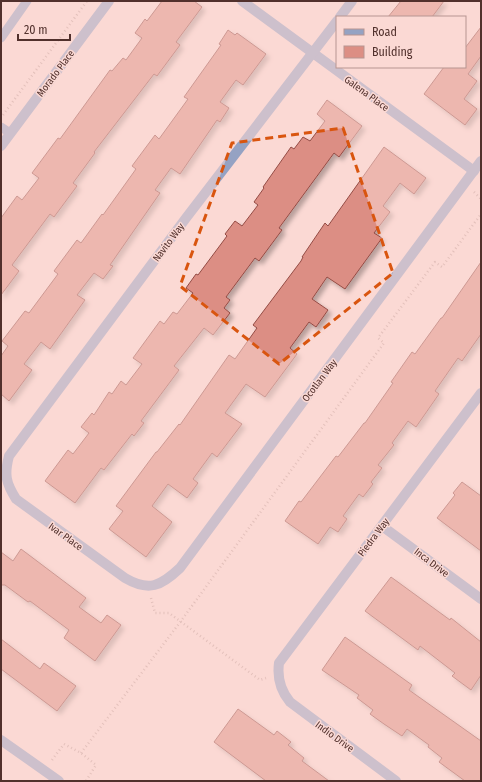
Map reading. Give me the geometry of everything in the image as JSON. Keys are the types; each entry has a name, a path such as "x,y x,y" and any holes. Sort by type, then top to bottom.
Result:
{"street":[{"name":"Morado Place","path":"1,146 109,1"},
{"name":"Galena Place","path":"242,1 474,171"},
{"path":"341,16 352,1"},
{"name":"Navito Way","path":"6,468 9,456 23,437 181,224 336,22"},
{"name":"Ocotlan Way","path":"148,586 166,581 180,568 481,161"},
{"name":"Piedra Way","path":"279,681 279,663 481,393"},
{"name":"Ivar Place","path":"6,468 7,484 16,499 125,578 135,584 148,586"},
{"name":"Inca Drive","path":"382,526 481,599"},
{"name":"Indio Drive","path":"279,681 285,696 290,702 396,781"},
{"path":"1,740 59,781"}],"lane":[{"path":"1,38 27,1"},
{"path":"1,127 10,133"}],"path":[{"path":"1,117 87,1"},
{"path":"80,753 181,621 384,343 378,338 435,262 442,267 481,214"},
{"path":"148,586 155,613 169,613 260,680 279,681"},
{"path":"44,769 64,744 80,753 96,765 86,781"}],"highlighted area":[{"path":"343,128 393,273 279,364 180,286 232,143"}],"building":[{"path":"162,1 194,1 202,7 176,42 180,45 157,76 154,74 94,152 95,153 73,183 77,186 54,217 50,214 12,265 19,271 1,295 1,218 17,196 22,200 39,178 32,173 58,138 60,139 110,70 112,71 123,58 126,60 142,38 135,33 145,19 147,21"},
{"path":"401,1 444,1 433,16 389,16"},
{"path":"481,27 481,56 468,74 477,81 464,99 477,109 465,125 424,94 443,68 466,68 466,47"},
{"path":"228,30 235,35 237,33 266,54 243,85 236,80 220,102 229,108 220,122 217,120 180,174 171,168 155,190 160,193 110,265 113,266 103,279 94,273 77,295 85,300 50,349 41,342 24,364 32,370 9,401 1,394 1,356 8,346 2,341 25,311 29,313 58,274 54,271 77,240 81,243 102,214 103,215 136,169 132,166 155,135 159,139 188,99 184,97 221,45 219,44"},
{"path":"327,100 362,126 339,157 334,153 279,228 282,230 259,261 255,258 226,297 230,300 224,308 230,313 213,335 204,328 174,366 179,370 141,421 144,423 134,436 132,434 104,470 101,468 75,503 45,481 68,450 73,454 89,433 81,427 92,413 94,415 109,392 112,394 121,381 126,385 142,364 133,358 160,321 164,324 173,312 177,314 193,293 186,288 196,274 198,275 227,236 225,234 235,221 242,226 258,205 254,202 291,147 294,149 303,137 310,141 325,121 317,114"},
{"path":"384,147 426,178 414,194 400,183 383,206 390,212 374,233 382,238 345,289 327,277 312,299 328,310 316,327 309,322 290,348 297,354 265,397 246,384 225,413 242,424 217,457 212,453 193,479 198,483 187,498 168,484 152,506 172,522 146,557 109,529 123,511 116,506 156,452 179,424 180,425 229,355 235,359 257,328 253,325 301,261 302,257 325,223 328,226"},
{"path":"481,262 481,334 462,361 458,358 435,391 439,394 416,427 408,421 392,443 394,445 378,465 382,468 371,482 373,484 363,497 359,494 343,516 347,519 338,532 330,527 318,544 285,521 299,501 301,502 336,456 338,457 365,423 393,383 391,382 412,352 415,354"},
{"path":"462,482 481,496 481,551 437,518 455,495 453,493"},
{"path":"21,549 86,598 79,607 101,623 107,615 121,625 95,661 64,638 69,630 30,601 28,602 5,585 1,585 1,552 13,561"},
{"path":"391,577 450,620 451,618 481,642 481,675 471,690 452,676 455,673 420,646 418,650 365,611"},
{"path":"345,637 412,685 409,690 481,741 481,781 465,781 439,762 442,758 428,747 429,745 407,729 402,736 384,724 370,714 373,710 357,698 359,695 322,670"},
{"path":"1,639 40,669 44,663 76,686 57,711 1,669"},
{"path":"238,709 274,735 277,731 291,742 288,745 304,758 302,761 329,781 266,781 214,742"}]}
